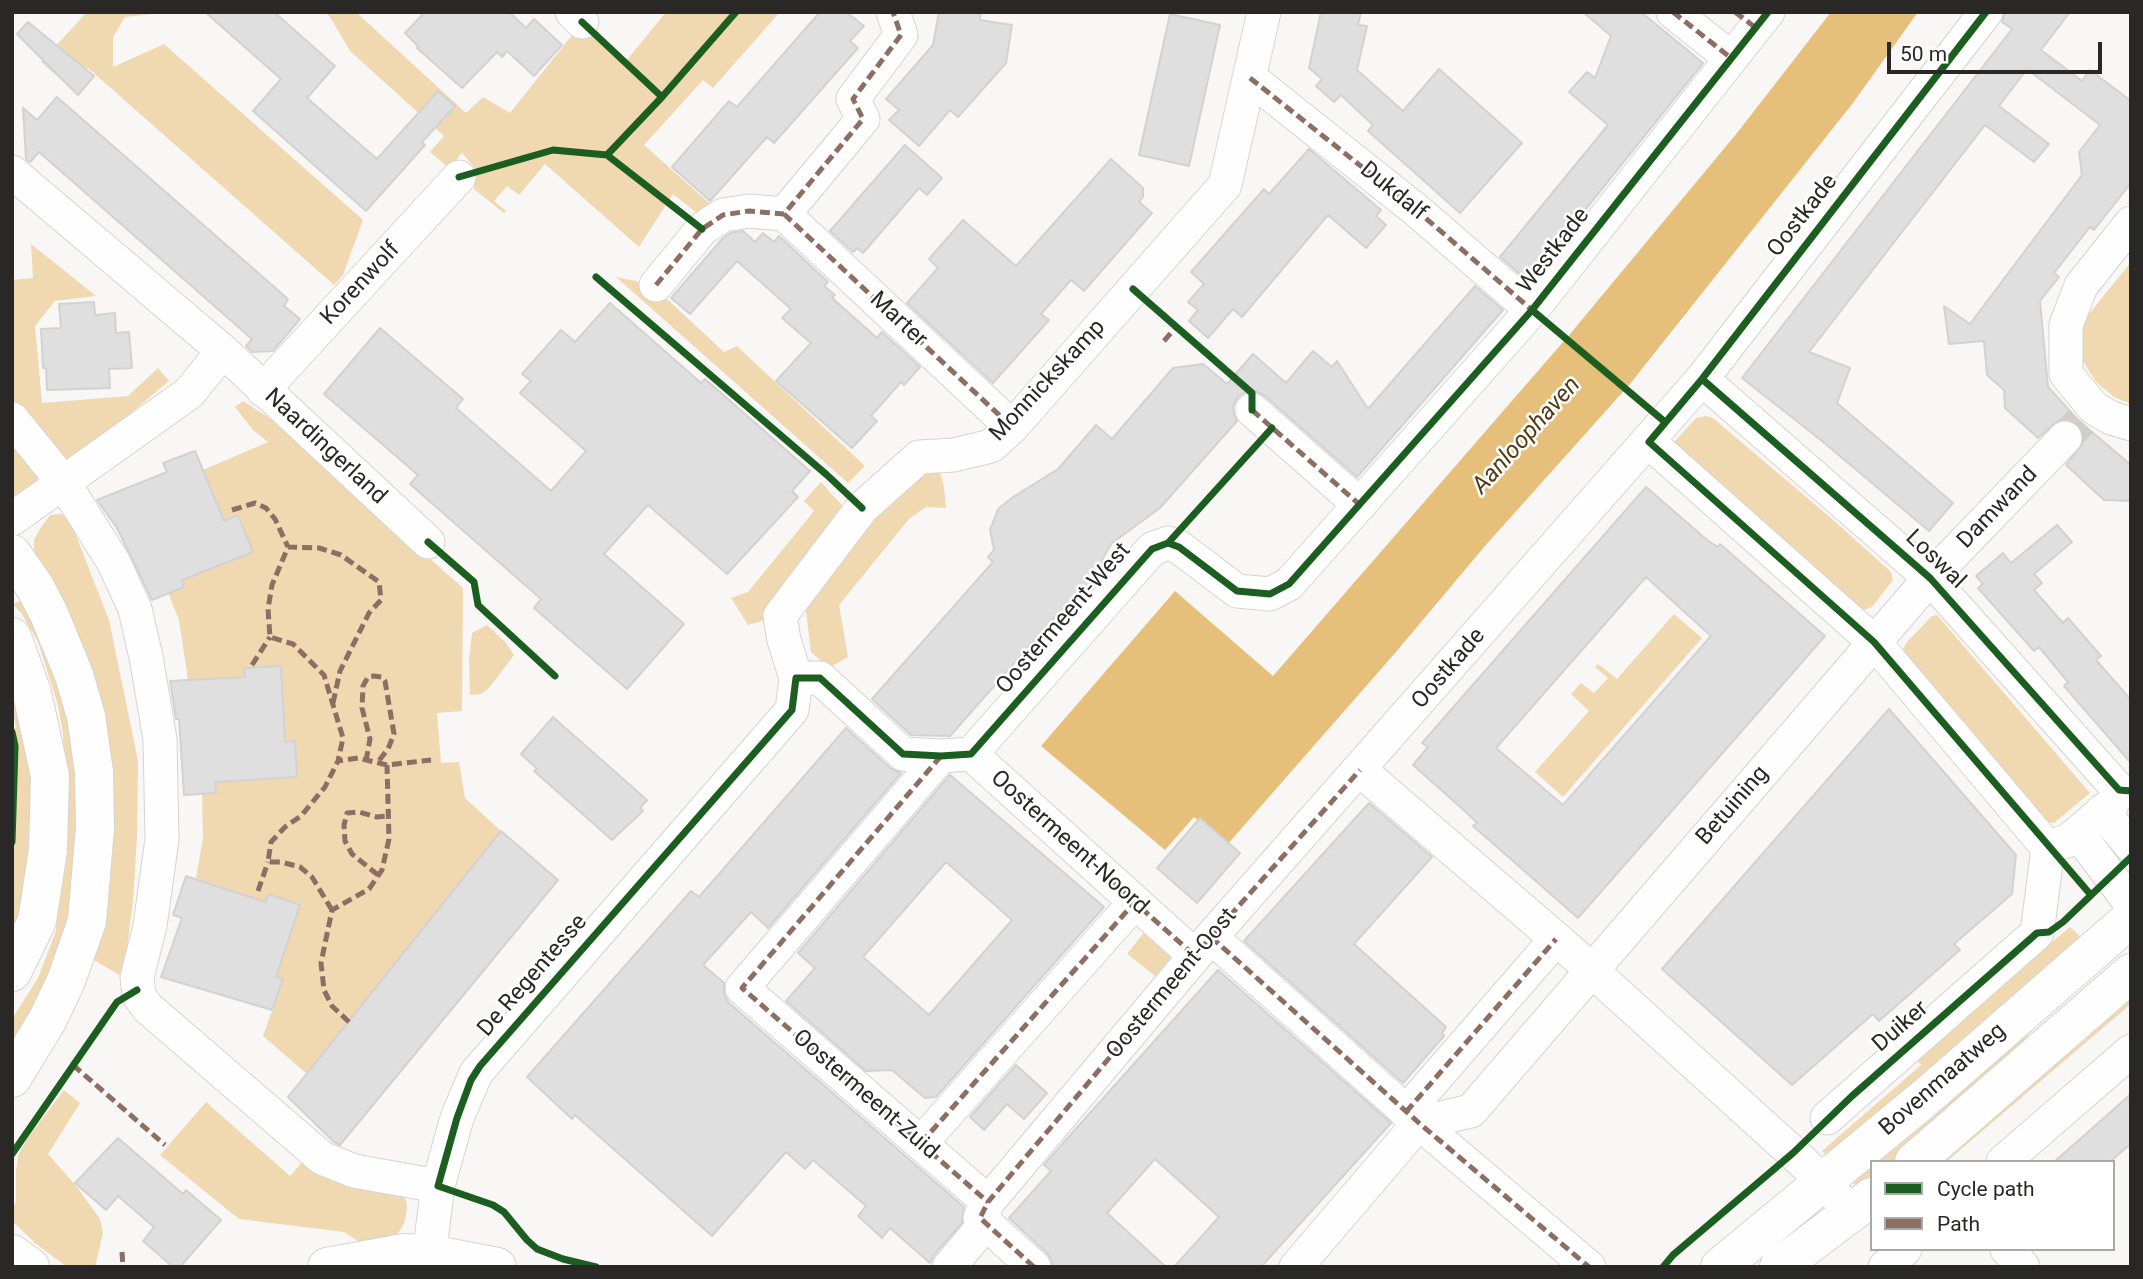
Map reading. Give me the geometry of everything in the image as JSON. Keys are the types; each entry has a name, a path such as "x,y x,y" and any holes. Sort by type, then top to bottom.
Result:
{"street":[{"path":"656,285 702,229 723,215 749,211 784,214 863,118 853,99 901,35 893,12"},
{"name":"Monnickskamp","path":"698,816 792,710 796,678 784,640 780,616 862,508 919,457 954,454 991,446 1013,426 1225,185 1264,12"},
{"path":"1673,12 1731,58"},
{"name":"Oostkade","path":"1360,770 1702,379 1986,12"},
{"name":"Westkade","path":"1360,505 1532,310 1731,58 1753,17"},
{"name":"Dukdalf","path":"1250,78 1415,209 1532,310"},
{"name":"Naardingerland","path":"12,172 223,351 428,542"},
{"name":"Korenwolf","path":"263,390 458,177"},
{"name":"Marter","path":"784,214 1013,426"},
{"path":"2131,223 2081,286 2066,325 2066,374 2080,422 2111,418 2131,424"},
{"path":"12,519 189,393 223,351"},
{"name":"Loswal","path":"1702,379 1930,578 2107,806 2131,846"},
{"path":"1252,410 1360,505"},
{"path":"12,419 64,483 114,562 135,609 160,739 162,839 148,934 137,976 139,996 148,1008 322,1158 354,1171 438,1186"},
{"name":"Damwand","path":"1930,578 2080,422"},
{"path":"1649,442 1874,642 2048,848 2069,840 2107,806"},
{"name":"Oostermeent-West","path":"742,988 956,755 1152,549 1168,543 1179,547 1237,591 1270,594 1289,584 1360,505"},
{"path":"12,554 40,596 74,675 86,716 94,772 95,828 87,921 66,981 48,1019 12,1077"},
{"name":"Loswal","path":"1874,642 1930,578"},
{"path":"12,637 32,693 50,776 48,850 37,921 12,972"},
{"name":"Betuining","path":"1413,1118 1471,1111 1874,642"},
{"path":"796,678 820,678 903,754 956,755"},
{"name":"Oostermeent-Noord","path":"956,755 1085,858 1135,902 1203,946 1589,1267"},
{"path":"1360,770 1591,970 1824,1182 1862,1205 1779,1267"},
{"name":"Oostermeent-Oost","path":"949,1267 981,1218 1203,946 1360,770"},
{"name":"Loswal","path":"2107,806 2131,904"},
{"name":"De Regentesse","path":"430,1261 438,1186 471,1080 480,1066 698,816"},
{"name":"Duiker","path":"1827,1118 2037,933 2048,848"},
{"path":"921,1143 1135,902"},
{"name":"Bovenmaatweg","path":"1720,1267 1824,1182 2131,918"},
{"path":"1296,1267 1556,939"},
{"name":"Bovenmaatweg","path":"1916,1160 2131,973"},
{"name":"Oostermeent-Zuid","path":"742,988 921,1143 981,1218 1034,1267"},
{"path":"2005,1160 2131,1051"},
{"path":"1885,1267 1903,1251"},
{"path":"2009,1251 2022,1267"},
{"path":"327,1267 404,1253 430,1261 498,1267"},
{"path":"12,1254 30,1267"}],"shaded area":[{"path":"87,12 169,12 125,17 113,37 113,67 164,44 363,220 343,275 334,285 88,68 70,88 41,62"},
{"path":"325,12 356,12 466,113 483,97 510,113 584,20 627,60 666,12 780,12 713,88 703,80 644,145 717,210 703,218 673,194 639,247 545,164 519,195 507,186 494,201 506,211 504,213 474,189 475,168 462,153 449,168 430,152 444,136 350,51"},
{"path":"31,244 96,296 55,301 35,326 42,403 128,396 158,368 169,381 74,461 66,462 12,409 12,280 33,278"},
{"path":"2131,262 2131,404 2114,397 2096,382 2083,361 2082,339 2085,319"},
{"path":"616,277 636,281 668,300 724,352 737,346 865,466 848,483"},
{"path":"243,401 274,421 463,588 462,711 437,713 441,763 459,762 465,798 501,831 307,1074 263,1036 283,980 276,977 300,905 268,895 265,902 196,878 203,838 202,794 216,794 216,781 297,777 295,742 285,742 244,669 245,677 188,680 179,620 168,593 184,587 182,580 253,552 239,515 224,521 203,470 268,442 253,430 235,407"},
{"path":"1696,418 1713,418 1891,572 1893,580 1872,607 1860,611 1675,453 1675,441"},
{"path":"12,434 38,466 37,481 19,498 12,498"},
{"path":"935,452 946,508 926,507 909,519 839,605 848,657 829,668 811,652 804,595"},
{"path":"821,482 847,511 765,620 748,625 731,598 748,592 814,511 804,501"},
{"path":"61,514 70,520 109,620 138,761 133,902 123,977 92,959 103,776 34,554 34,540 41,527 50,515"},
{"path":"28,598 80,751 76,909 12,1061 12,1019 38,978 56,931 57,886 66,805 63,734 58,705 38,642 13,604"},
{"path":"1674,614 1702,638 1563,797 1535,772 1589,711 1571,694 1581,683 1594,693 1608,678 1595,667 1598,664 1617,679"},
{"path":"1937,615 2090,793 2054,823 2047,822 1900,656 1906,643 1932,616"},
{"path":"487,625 514,655 489,688 481,694 470,695 469,660 472,633"},
{"path":"12,663 32,736 36,880 12,951 12,729 16,727 12,707"},
{"path":"1149,926 1181,951 1158,978 1127,954"},
{"path":"2070,927 2086,942 1832,1162 1822,1151 1921,1065 1915,1058"},
{"path":"2131,988 2131,1004 1948,1160 1932,1160"},
{"path":"2041,1020 1996,1074 1895,1160 1871,1160"},
{"path":"64,1090 80,1103 48,1154 100,1219 103,1233 95,1267 67,1267 35,1243 12,1221 12,1210 16,1202 18,1156 27,1139"},
{"path":"206,1102 290,1176 304,1160 396,1190 406,1200 407,1209 404,1224 391,1244 367,1247 344,1232 239,1219 160,1155"},
{"path":"1870,1161 1870,1182 1860,1190 1849,1178"}],"water":[{"name":"Aanloophaven","path":"1831,12 1918,12 1853,103 1630,384 1485,546 1227,845 1194,817 1165,850 1041,746 1175,591 1273,676 1570,334 1737,133"}],"building":[{"path":"205,12 274,12 335,66 307,98 377,159 438,91 455,106 422,142 425,145 366,211 253,111 281,79"},
{"path":"425,12 509,12 526,28 534,19 562,45 534,76 507,51 502,57 497,52 462,88 417,48 419,47 405,33"},
{"path":"820,12 846,12 864,26 850,41 858,48 774,143 767,137 710,201 672,167 729,101 737,107"},
{"path":"939,12 981,12 980,20 1012,25 1006,63 958,117 950,110 919,146 889,120 899,110 886,99 933,45"},
{"path":"1321,12 1361,12 1358,25 1367,26 1357,70 1403,111 1439,69 1522,143 1460,213 1368,131 1373,125 1341,95 1334,102 1316,86 1322,79 1309,68"},
{"path":"1583,12 1641,12 1703,63 1528,281 1500,257 1608,125 1569,92 1587,72 1595,78 1611,36"},
{"path":"2005,12 2070,12 2041,50 2082,81 2090,70 2131,101 2131,183 2094,230 2090,227 2054,273 2059,277 2040,301 2048,387 2079,421 2131,465 2131,501 2104,500 2066,465 2083,443 2083,432 2078,424 2069,419 2059,420 2038,438 2005,408 2004,390 1987,375 1984,341 1949,344 1944,306 1970,324 2082,175 2079,152 2100,125 2027,69 1999,106 2049,144 2034,162 1985,125 1809,352 1850,368 1837,403 1953,503 1929,531 1742,378 2012,29 2002,22"},
{"path":"1170,14 1220,25 1189,166 1139,155"},
{"path":"28,22 94,76 78,95 17,34"},
{"path":"57,97 288,299 284,306 300,319 273,351 252,352 246,346 252,339 39,152 30,162 26,159 23,108 37,120"},
{"path":"905,145 942,178 927,195 919,188 863,253 857,248 853,252 830,231"},
{"path":"1309,149 1381,210 1376,216 1386,225 1366,248 1328,215 1242,317 1233,309 1208,338 1189,321 1198,310 1188,302 1204,284 1191,272 1264,189 1269,194"},
{"path":"1111,159 1143,188 1143,197 1139,202 1152,213 1084,291 1071,280 1041,314 1049,320 993,383 907,303 938,268 929,259 963,220 1016,266"},
{"path":"743,231 755,242 763,233 774,242 779,236 828,282 824,286 835,295 832,298 877,338 882,332 920,367 904,385 901,382 871,416 877,421 852,448 776,381 811,343 782,318 791,309 737,261 690,314 671,298 723,238 730,233"},
{"path":"1475,286 1503,310 1357,477 1265,396 1255,391 1245,392 1233,406 1237,421 1160,508 1112,543 1104,556 1094,585 1068,615 1055,617 950,736 911,735 872,699 993,562 988,557 994,550 990,530 998,509 1058,469 1096,425 1112,439 1173,368 1203,364 1227,384 1253,354 1286,383 1313,351 1332,367 1337,361 1368,409"},
{"path":"94,302 95,315 115,313 116,333 129,332 132,368 109,369 110,388 47,390 41,329 61,328 59,304"},
{"path":"610,303 701,383 705,379 810,471 792,491 798,497 727,574 648,505 604,554 684,624 627,689 534,608 541,599 410,484 418,475 324,394 380,328 463,399 456,408 551,491 586,451 520,393 531,381 522,374 561,330 575,342"},
{"path":"195,451 224,521 238,515 253,552 182,580 184,587 152,600 117,528 97,500 167,472 163,463"},
{"path":"1646,487 1707,540 1718,547 1720,544 1825,636 1578,918 1473,826 1477,823 1413,765 1428,747 1422,743","holes":["1646,577 1711,636 1563,805 1496,748"]},
{"path":"2057,525 2072,542 2034,574 2042,583 2034,590 2063,623 2068,618 2101,656 2096,660 2131,700 2131,763 2064,686 2068,682 2039,647 2034,651 1978,588 1983,584 1976,576 2003,553 2011,563"},
{"path":"281,666 285,742 295,741 297,777 215,782 216,793 184,795 179,719 176,719 170,681 245,677 244,668"},
{"path":"1889,709 2016,855 2012,894 1954,944 1960,950 1879,1021 1873,1014 1792,1085 1662,969"},
{"path":"553,717 647,800 640,808 643,811 612,840 534,771 537,769 521,754"},
{"path":"846,728 890,768 901,773 768,928 751,912 703,965 724,983 724,994 729,1003 964,1207 962,1223 930,1263 890,1228 882,1238 858,1216 866,1206 813,1160 805,1169 786,1152 712,1236 575,1115 572,1119 527,1077 691,891 699,897"},
{"path":"950,775 1104,907 936,1097 925,1098 892,1070 866,1071 786,1001 815,968 798,953","holes":["946,862 1012,920 929,1015 863,957"]},
{"path":"1369,803 1432,857 1354,944 1446,1027 1442,1033 1444,1036 1403,1083 1244,941"},
{"path":"1200,818 1240,853 1197,903 1157,868"},
{"path":"501,831 558,880 340,1145 334,1142 288,1097"},
{"path":"186,876 265,902 268,894 300,905 276,977 283,979 272,1010 161,977 182,918 173,915"},
{"path":"1218,970 1391,1123 1261,1267 1174,1267 1219,1217 1155,1159 1107,1213 1166,1267 1053,1267 1047,1253 1009,1218 1051,1171 1044,1165"},
{"path":"1016,1065 1047,1093 1024,1119 1007,1104 984,1130 970,1117"},
{"path":"2131,1094 2131,1144 2112,1160 2056,1160"},
{"path":"118,1138 183,1194 186,1190 221,1220 180,1267 173,1267 143,1241 154,1227 118,1196 106,1210 75,1183"}],"tunnel":[{"path":"2065,438 2081,421"}],"marked path":[{"path":"656,285 702,229 723,215 749,211 784,214 863,119 853,99 901,35 893,12"},
{"path":"1673,12 1731,58"},
{"path":"1735,12 1756,28"},
{"path":"1250,78 1415,209 1532,310"},
{"path":"784,214 1012,427"},
{"path":"1164,341 1177,326"},
{"path":"1252,410 1360,505"},
{"path":"232,510 255,503 266,508 275,519 288,547"},
{"path":"333,703 340,671 369,613 381,600 379,582 341,555 319,548 288,547 272,585 268,609 270,637 293,644 324,675 343,738 338,761 358,758 387,765 431,760"},
{"path":"252,665 270,637"},
{"path":"366,761 370,739 362,708 363,686 368,677 382,677 385,681 394,734 388,749 377,763"},
{"path":"941,756 742,988 988,1202"},
{"path":"332,910 312,877 300,867 268,862 271,842 285,827 301,816 325,787 338,761"},
{"path":"349,1022 332,1006 324,990 321,963 332,910 369,889 382,870 389,839 387,765"},
{"path":"1034,1267 980,1218 988,1202 1211,937 1360,770"},
{"path":"378,875 352,854 345,841 344,825 347,813 389,816"},
{"path":"1085,858 1195,956"},
{"path":"258,891 268,862"},
{"path":"921,1143 1135,902"},
{"path":"1211,937 1419,1123 1589,1267"},
{"path":"1406,1112 1556,939"},
{"path":"73,1065 165,1145"},
{"path":"122,1252 123,1267"}],"cycle path":[{"path":"662,97 736,12"},
{"path":"596,1267 537,1249 504,1212 493,1205 438,1186 457,1118 471,1080 480,1066 792,710 796,678 820,678 903,754 971,754 1152,549 1168,543 1179,547 1237,591 1270,594 1289,584 1532,310 1768,12"},
{"path":"1986,12 1702,379 1649,442 1874,642 2090,894"},
{"path":"582,22 662,97 607,155"},
{"path":"459,177 553,150 607,155 702,229"},
{"path":"596,277 862,508"},
{"path":"1133,289 1252,393 1252,410"},
{"path":"1532,310 1665,422"},
{"path":"1702,379 1930,578 2119,790 2131,791"},
{"path":"1168,543 1272,428"},
{"path":"428,542 474,582 478,605 555,676"},
{"path":"12,732 15,746 12,842"},
{"path":"1663,1267 1673,1255 1793,1153 1852,1096 2037,933 2049,932 2063,922 2131,857"},
{"path":"12,1154 117,1002 137,990"}]}
